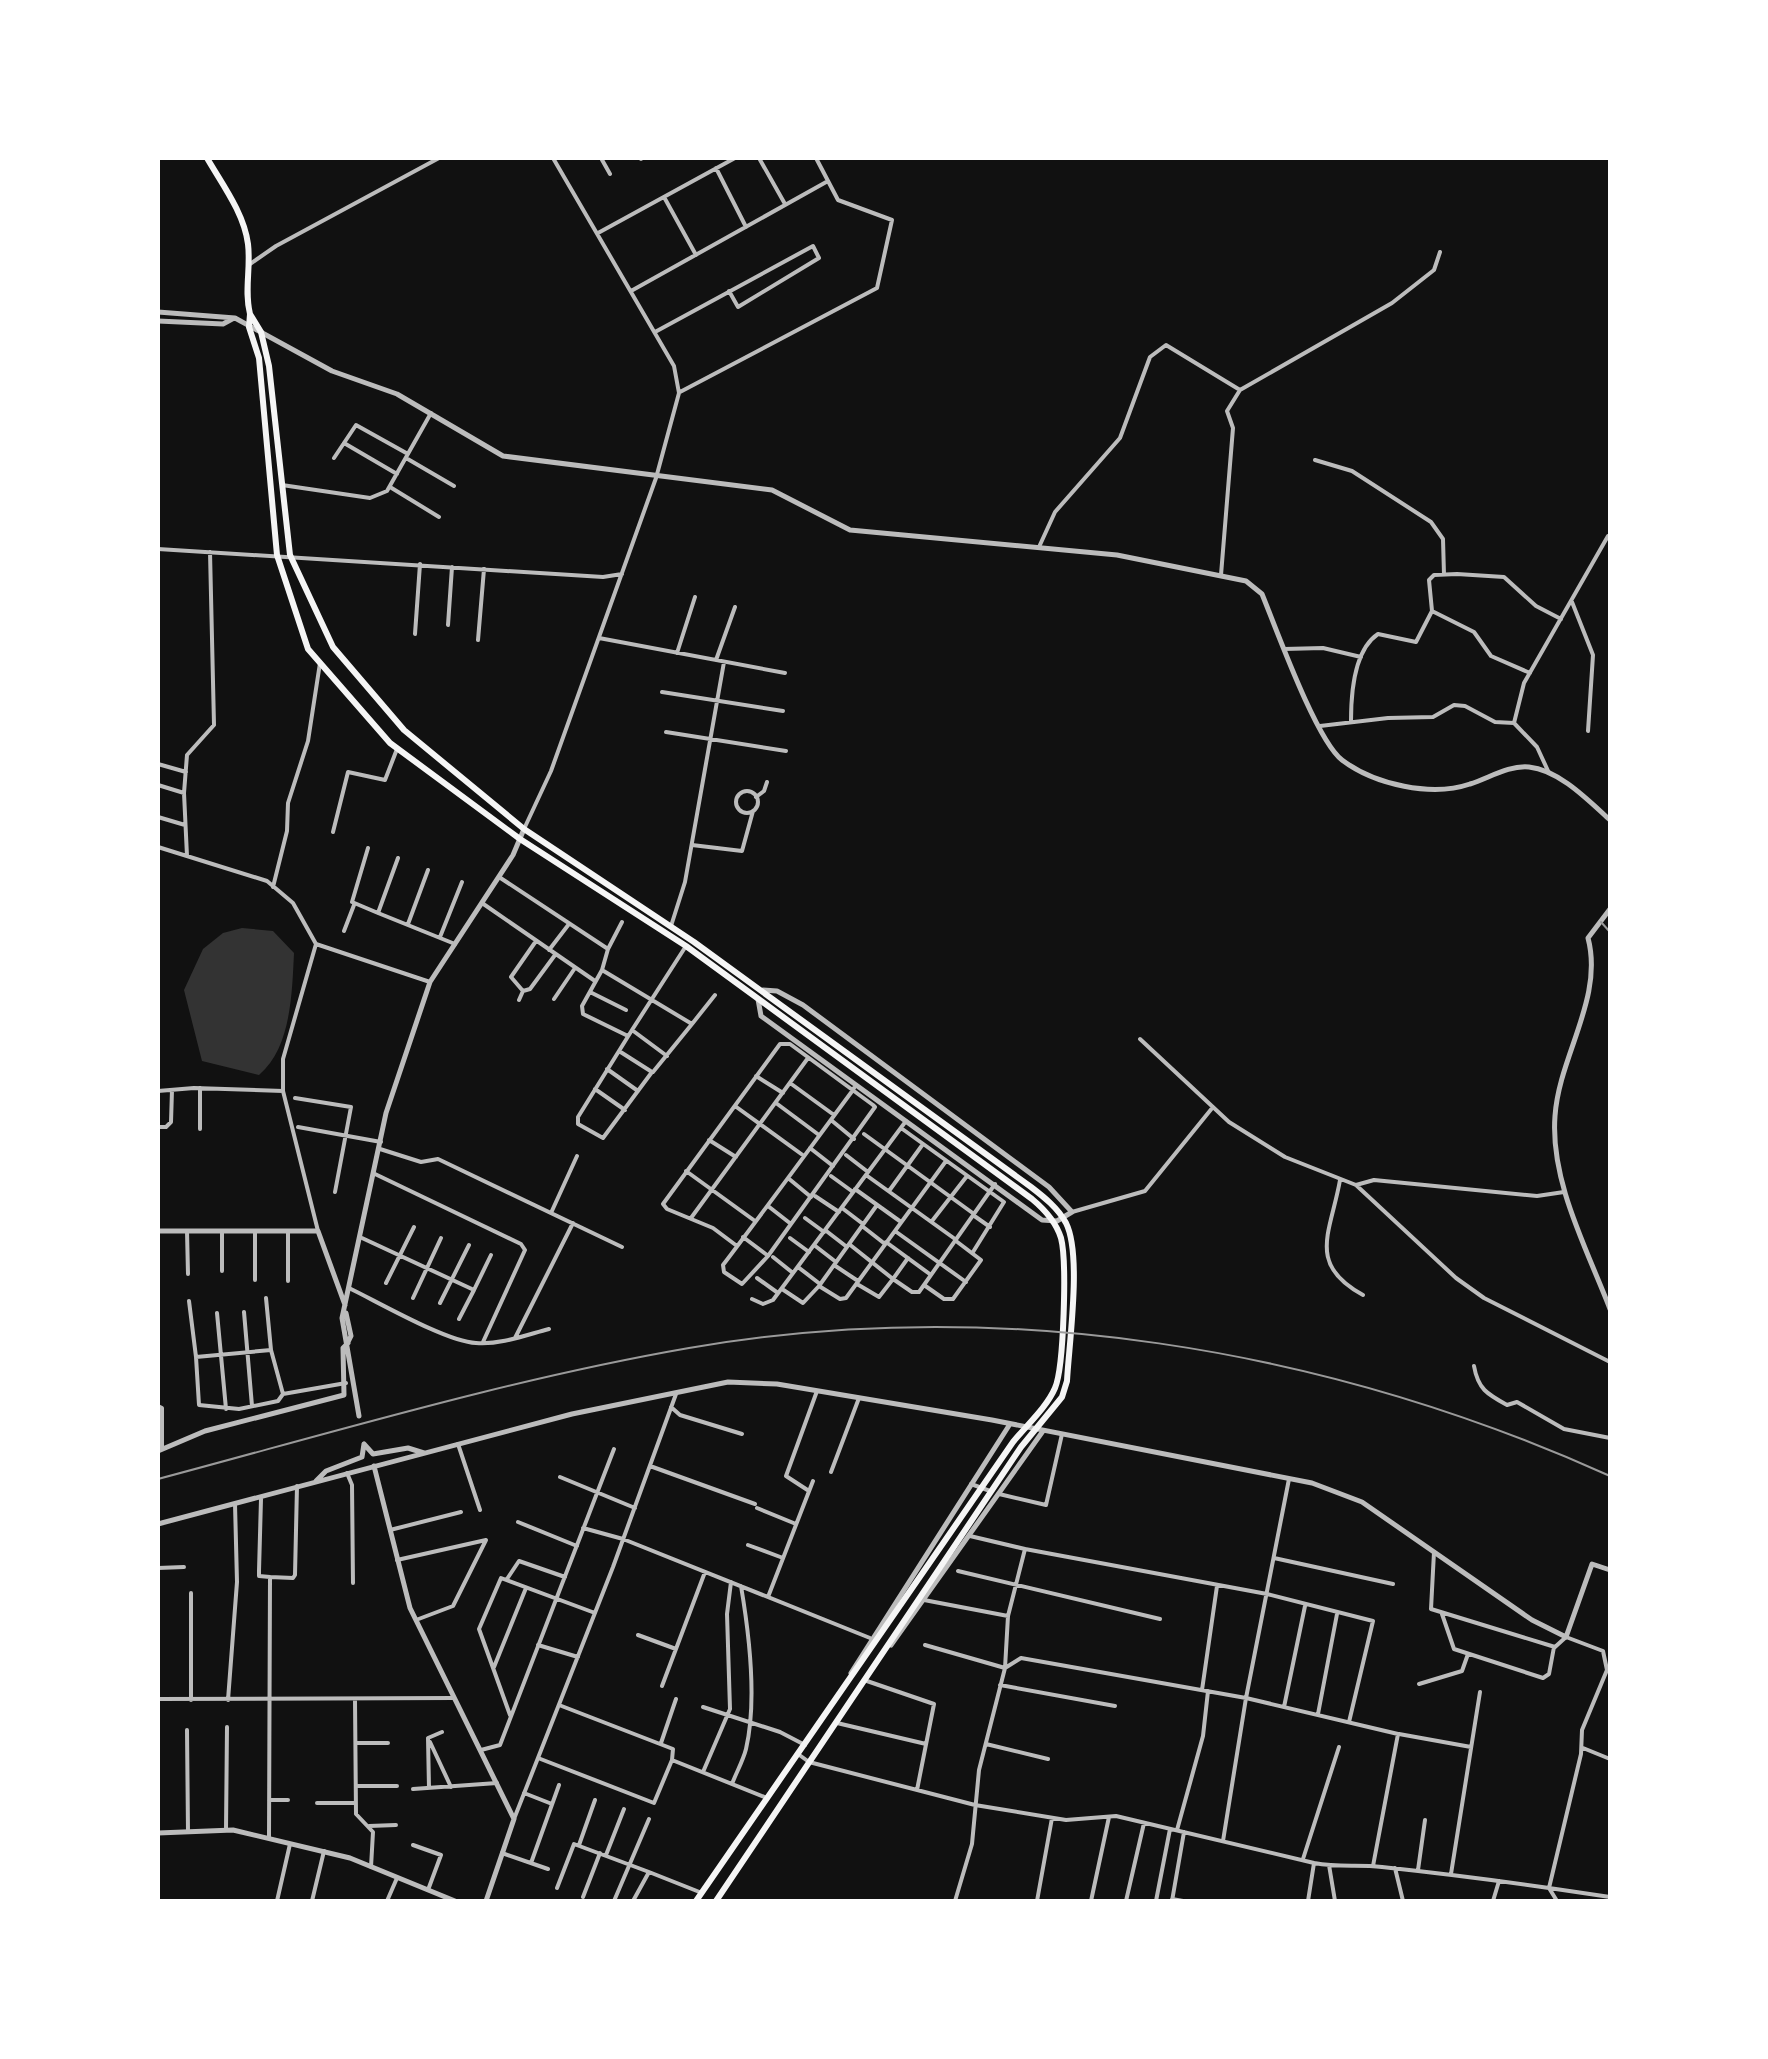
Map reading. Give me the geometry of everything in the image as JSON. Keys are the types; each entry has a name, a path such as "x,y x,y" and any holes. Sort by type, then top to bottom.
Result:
{"main road":[{"path":"207,158 243,224 248,265 246,299 250,314 261,332 269,366 290,555 333,647 404,730 524,829 761,990 780,1008 1040,1206 1055,1224 1063,1251 1059,1371 1054,1391 1013,1442 863,1664 696,1901"},
{"path":"250,314 249,327 259,358 277,555 308,649 320,663 397,749 520,839 686,946 758,998 780,1008 1042,1195 1065,1221 1072,1243 1067,1381 1062,1397 1021,1447 716,1901"}],"street":[{"path":"248,265 276,246 439,158"},
{"path":"359,1416 342,1318 362,1238 386,1113 430,982 499,877 551,771 656,478 679,393 674,366 553,158"},
{"path":"601,158 610,174"},
{"path":"598,233 735,158"},
{"path":"759,158 785,204"},
{"path":"679,393 877,288 892,220 838,200 816,158"},
{"path":"716,168 746,228"},
{"path":"631,291 828,181"},
{"path":"664,197 696,255"},
{"path":"655,332 729,291 813,246 819,258 738,307 729,291"},
{"path":"1221,575 1233,428 1227,411 1240,390 1392,303 1434,270 1440,252"},
{"path":"158,312 235,318 332,371 397,394 503,456 656,478 772,490 850,530 1117,555 1246,581 1262,594 1320,726 1340,759 1409,787 1447,791 1517,767 1549,773 1610,820"},
{"path":"158,321 223,324 235,318"},
{"path":"1039,547 1055,512 1120,438 1150,357 1158,347 1166,345 1240,390"},
{"path":"282,485 370,498 390,487 431,413"},
{"path":"334,458 356,425 454,486"},
{"path":"344,443 397,474"},
{"path":"1315,460 1352,471 1431,522 1443,539 1444,575"},
{"path":"390,487 439,517"},
{"path":"1514,723 1530,673 1609,536 1610,528"},
{"path":"158,549 603,577 622,574"},
{"path":"187,856 184,793 187,755 214,725 210,552"},
{"path":"415,634 420,564"},
{"path":"448,625 452,567"},
{"path":"478,640 484,569"},
{"path":"1351,722 1351,704 1369,640 1378,634 1420,640 1432,611 1429,580 1434,575 1504,577 1536,606 1561,619"},
{"path":"677,653 695,597"},
{"path":"1572,602 1593,655 1588,731"},
{"path":"716,660 735,607"},
{"path":"1432,611 1474,632 1491,656 1530,673"},
{"path":"599,638 785,673"},
{"path":"1284,649 1323,648 1362,657"},
{"path":"671,926 692,845 724,662"},
{"path":"273,887 287,831 288,803 308,741 320,663"},
{"path":"662,692 783,711"},
{"path":"1320,726 1433,717 1454,705 1465,706 1495,722 1514,723 1537,747 1549,773"},
{"path":"666,732 786,751"},
{"path":"333,832 348,772 385,780 397,749"},
{"path":"158,764 186,772"},
{"path":"756,797 764,791 767,782"},
{"path":"158,785 184,793"},
{"path":"753,811 740,811 736,799 744,792 756,797"},
{"path":"692,845 742,851 757,805 756,797"},
{"path":"158,817 185,825"},
{"path":"158,847 267,881 293,903 316,944 430,982"},
{"path":"344,931 354,905 351,897 368,848"},
{"path":"378,913 398,858"},
{"path":"408,924 428,870"},
{"path":"499,877 608,949"},
{"path":"440,937 462,882"},
{"path":"482,903 596,981"},
{"path":"354,905 455,944"},
{"path":"1610,909 1588,938 1593,958 1584,1011 1561,1083 1555,1116 1556,1149 1566,1192 1610,1309"},
{"path":"622,922 608,949 602,970 582,1006 583,1014 628,1036"},
{"path":"549,950 569,924"},
{"path":"523,991 511,977 536,941"},
{"path":"316,944 283,1059 283,1091 318,1231 346,1311"},
{"path":"686,946 607,1069 578,1117 578,1124 605,1138 652,1072 715,995"},
{"path":"523,991 530,989 555,955"},
{"path":"554,999 575,968"},
{"path":"602,970 692,1024"},
{"path":"761,990 777,991 803,1005 1049,1187 1072,1212"},
{"path":"519,1000 523,991"},
{"path":"590,992 626,1010"},
{"path":"758,998 761,1016 810,1055 1042,1220 1057,1221 1072,1212 1145,1191 1213,1107"},
{"path":"632,1030 667,1056"},
{"path":"1140,1039 1229,1122 1285,1157 1356,1185 1456,1278 1484,1298 1610,1362"},
{"path":"737,1246 720,1232 667,1209 663,1204 784,1042 810,1055"},
{"path":"619,1051 652,1072"},
{"path":"691,1218 810,1055"},
{"path":"607,1069 638,1091"},
{"path":"756,1076 783,1093"},
{"path":"790,1083 854,1139"},
{"path":"855,1087 875,1107 770,1256 742,1284 721,1268 855,1087"},
{"path":"158,1091 200,1088 283,1091"},
{"path":"200,1088 200,1129"},
{"path":"595,1089 625,1110"},
{"path":"158,1127 166,1127 171,1122 172,1090"},
{"path":"295,1098 351,1107 335,1192"},
{"path":"776,1103 819,1135"},
{"path":"734,1105 804,1156"},
{"path":"752,1299 763,1304 780,1291 906,1121"},
{"path":"298,1127 381,1142"},
{"path":"901,1128 1004,1205 973,1252"},
{"path":"864,1134 990,1227"},
{"path":"709,1140 736,1157"},
{"path":"889,1192 923,1144"},
{"path":"810,1148 834,1166"},
{"path":"380,1149 421,1162 438,1159 622,1247"},
{"path":"846,1155 889,1192 981,1260 949,1301 924,1285"},
{"path":"551,1213 577,1156"},
{"path":"798,1267 844,1299 946,1161"},
{"path":"686,1171 755,1221"},
{"path":"375,1174 521,1244 525,1250 483,1342"},
{"path":"831,1176 901,1222"},
{"path":"932,1222 967,1176"},
{"path":"788,1178 813,1197 863,1225 931,1275"},
{"path":"1340,1180 1324,1251 1339,1282 1363,1295"},
{"path":"1356,1185 1374,1180 1537,1196 1566,1192"},
{"path":"805,1218 917,1294 995,1184"},
{"path":"767,1205 791,1224"},
{"path":"757,1278 803,1303 820,1285 877,1205"},
{"path":"515,1338 573,1223"},
{"path":"386,1283 414,1227"},
{"path":"158,1231 318,1231"},
{"path":"187,1231 188,1274"},
{"path":"222,1231 222,1271"},
{"path":"255,1231 255,1280"},
{"path":"288,1231 288,1281"},
{"path":"895,1231 966,1282"},
{"path":"743,1237 793,1273"},
{"path":"362,1238 474,1290"},
{"path":"413,1298 441,1238"},
{"path":"790,1238 809,1252"},
{"path":"440,1303 469,1245"},
{"path":"814,1245 879,1297 908,1258"},
{"path":"459,1319 491,1255"},
{"path":"349,1288 444,1333 477,1343 549,1329"},
{"path":"266,1298 271,1350 283,1394"},
{"path":"189,1301 199,1405 226,1409 252,1407 278,1401 283,1394 346,1383"},
{"path":"244,1312 252,1407"},
{"path":"217,1313 226,1409"},
{"path":"158,1406 162,1408 160,1450 205,1431 344,1395 343,1348 348,1342"},
{"path":"196,1357 271,1350"},
{"path":"1474,1366 1477,1384 1486,1394 1507,1405 1517,1402 1564,1429 1610,1438"},
{"path":"158,1524 458,1444 677,1391 728,1382 777,1384 1010,1424 1289,1479 1362,1502 1532,1620 1610,1654"},
{"path":"486,1901 514,1819 677,1391"},
{"path":"809,1491 786,1476 817,1391"},
{"path":"831,1472 859,1398"},
{"path":"671,1407 680,1415 742,1434"},
{"path":"849,1681 854,1664 870,1638 1010,1424"},
{"path":"917,1790 934,1704 863,1680 924,1600 1043,1431"},
{"path":"971,1484 1046,1505 1062,1434"},
{"path":"316,1481 326,1471 362,1457 364,1444 373,1454 408,1448 425,1453"},
{"path":"458,1444 480,1510"},
{"path":"481,1750 500,1745 614,1449"},
{"path":"374,1466 397,1560 416,1620 514,1819"},
{"path":"650,1466 756,1506 796,1525"},
{"path":"347,1473 352,1485 353,1583"},
{"path":"560,1477 635,1508"},
{"path":"1223,1841 1231,1776 1248,1707 1246,1698 1289,1479"},
{"path":"768,1597 813,1481"},
{"path":"261,1499 259,1576 293,1578 297,1486"},
{"path":"228,1700 237,1582 235,1504"},
{"path":"390,1530 461,1512"},
{"path":"518,1522 577,1546"},
{"path":"583,1528 623,1539 870,1638"},
{"path":"970,1536 1267,1594 1373,1621 1349,1722"},
{"path":"397,1560 486,1540 453,1606 416,1620"},
{"path":"748,1545 783,1558"},
{"path":"955,1901 972,1844 975,1805 986,1744 1005,1668 1008,1616 1025,1549"},
{"path":"1434,1552 1431,1609 1555,1647"},
{"path":"1274,1558 1393,1584"},
{"path":"507,1579 519,1561 565,1577"},
{"path":"1442,1614 1454,1649 1543,1678 1549,1674 1555,1647 1566,1637 1592,1564 1610,1570"},
{"path":"158,1568 184,1567"},
{"path":"958,1571 1160,1619"},
{"path":"662,1686 705,1572"},
{"path":"269,1838 270,1577"},
{"path":"510,1717 479,1624 500,1580 507,1579 595,1613"},
{"path":"703,1772 730,1709 727,1614 731,1582"},
{"path":"732,1784 746,1749 748,1723 751,1640 741,1586"},
{"path":"1177,1830 1203,1736 1217,1586"},
{"path":"493,1669 526,1588"},
{"path":"191,1593 191,1700"},
{"path":"924,1600 1008,1616"},
{"path":"1284,1707 1305,1606"},
{"path":"1318,1715 1337,1614"},
{"path":"638,1635 676,1649"},
{"path":"538,1645 578,1657"},
{"path":"925,1645 1005,1668 1021,1658 1246,1698 1398,1734 1471,1747"},
{"path":"1557,1901 1549,1888 1581,1748 1582,1730 1607,1670 1603,1651"},
{"path":"1419,1684 1462,1671 1468,1654"},
{"path":"1000,1685 1115,1706"},
{"path":"1451,1874 1480,1692"},
{"path":"158,1699 457,1698"},
{"path":"661,1743 676,1699"},
{"path":"355,1700 356,1814 373,1832 371,1867"},
{"path":"538,1758 654,1803 672,1760 673,1749 661,1743 559,1705"},
{"path":"703,1707 780,1732 805,1745"},
{"path":"834,1723 927,1744"},
{"path":"226,1830 227,1727"},
{"path":"187,1730 188,1832"},
{"path":"428,1738 442,1732"},
{"path":"1373,1866 1398,1734"},
{"path":"428,1738 451,1787"},
{"path":"428,1738 429,1788"},
{"path":"356,1743 388,1743"},
{"path":"986,1744 1048,1759"},
{"path":"1302,1860 1339,1747"},
{"path":"1581,1748 1610,1759"},
{"path":"798,1754 809,1762 975,1805 1052,1818 1109,1817 1144,1823 1344,1869 1373,1866 1418,1870 1610,1897"},
{"path":"672,1760 767,1798"},
{"path":"413,1789 497,1783"},
{"path":"531,1863 559,1785"},
{"path":"356,1786 397,1786"},
{"path":"524,1793 552,1804"},
{"path":"269,1800 288,1800"},
{"path":"579,1845 595,1800"},
{"path":"317,1803 355,1803"},
{"path":"583,1897 624,1809"},
{"path":"1091,1901 1109,1817"},
{"path":"1037,1901 1052,1818"},
{"path":"614,1901 649,1819"},
{"path":"1418,1870 1425,1820"},
{"path":"1126,1901 1144,1823"},
{"path":"367,1826 396,1825"},
{"path":"1156,1901 1170,1829"},
{"path":"158,1833 226,1830 269,1838 324,1851 397,1877 428,1890 438,1898 455,1901"},
{"path":"1183,1901 1172,1900 1184,1832"},
{"path":"277,1901 290,1844"},
{"path":"557,1888 574,1844 702,1893"},
{"path":"413,1845 441,1855 428,1890"},
{"path":"312,1901 324,1851"},
{"path":"502,1853 548,1869"},
{"path":"1308,1901 1314,1863"},
{"path":"1329,1865 1335,1901"},
{"path":"1395,1868 1403,1901"},
{"path":"633,1901 649,1872"},
{"path":"387,1901 397,1877"},
{"path":"1493,1901 1499,1881"}],"shaded area":[{"path":"242,928 273,931 294,953 284,1035 270,1064 259,1075 202,1061 184,990 203,949 223,933"}],"railway":[{"path":"1601,922 1610,932"},
{"path":"158,1479 422,1408 622,1361 689,1348 806,1333 924,1327 1042,1331 1159,1343 1275,1365 1389,1394 1501,1431 1610,1476"}]}
